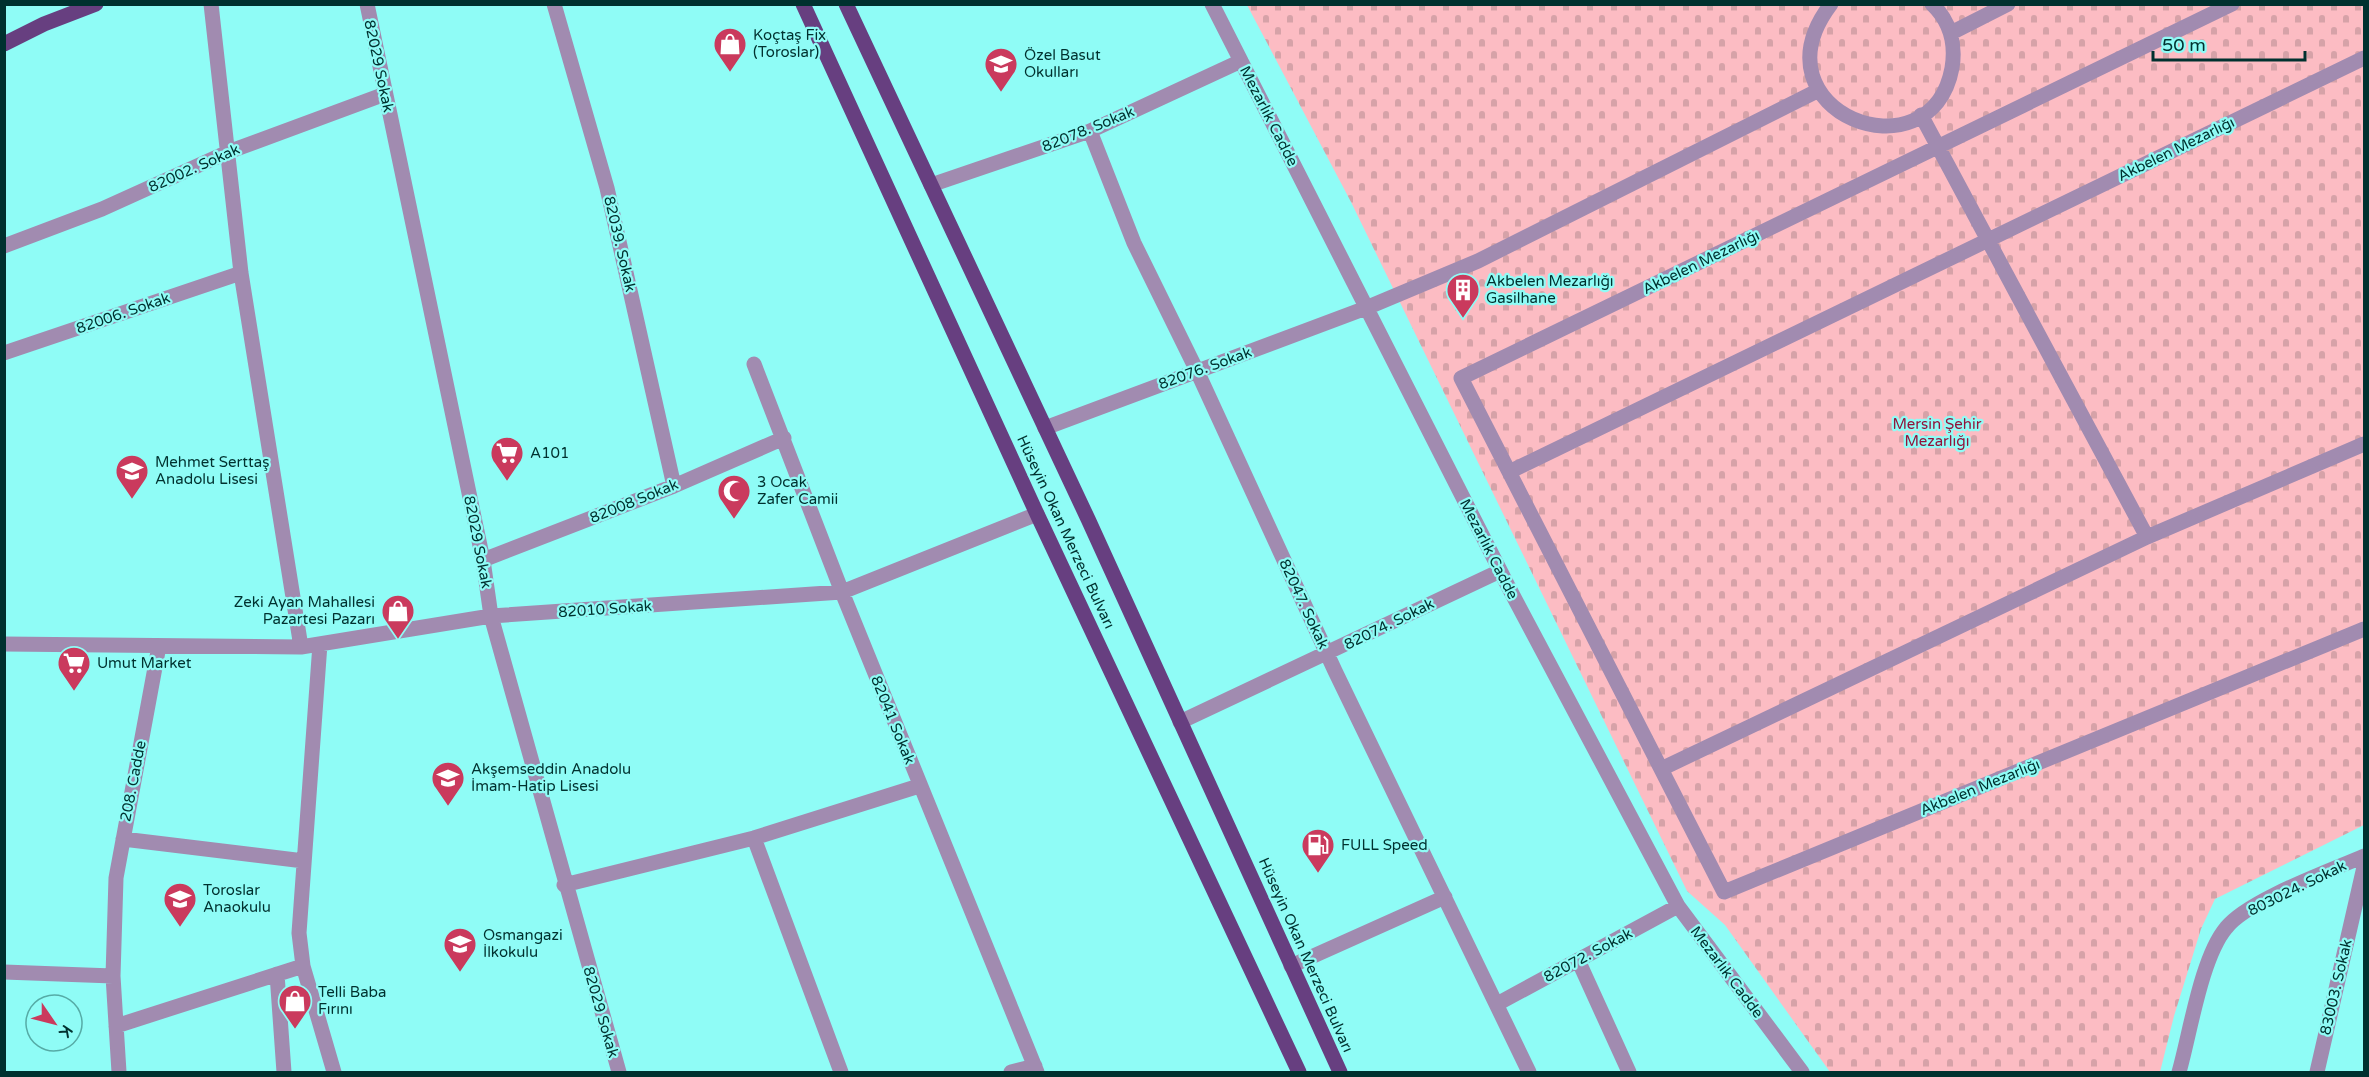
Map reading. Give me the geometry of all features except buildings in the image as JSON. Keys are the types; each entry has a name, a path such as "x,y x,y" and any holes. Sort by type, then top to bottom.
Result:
{"main road":[{"path":"4,44 44,24 96,4"},
{"name":"Hüseyin Okan Merzeci Bulvarı","path":"803,4 1299,1072"},
{"name":"Hüseyin Okan Merzeci Bulvarı","path":"846,4 1045,429 1340,1072"}],"street":[{"path":"211,4 241,273 300,647"},
{"name":"82029 Sokak","path":"367,4 483,560 491,616 564,885 619,1072"},
{"name":"82039. Sokak","path":"554,4 607,188 674,486"},
{"name":"Mezarlık Cadde","path":"1212,4 1500,571 1678,906 1802,1072"},
{"path":"1831,4 1819,21 1811,43 1811,67 1819,90 1834,108 1853,121 1876,127 1899,125 1921,116 1938,100 1950,79 1954,56 1951,33 1940,12 1932,4"},
{"path":"1951,33 2008,4"},
{"name":"Akbelen Mezarlığı","path":"2232,4 1461,378 1724,892 2364,629"},
{"name":"Akbelen Mezarlığı","path":"1509,472 2364,58"},
{"name":"82078. Sokak","path":"931,185 1090,131 1241,61"},
{"path":"1366,308 1478,261 1819,90"},
{"name":"82002. Sokak","path":"4,246 102,209 228,152 385,94"},
{"path":"1921,116 2147,537"},
{"name":"82047. Sokak","path":"1090,131 1134,243 1197,370 1327,654 1529,1072"},
{"name":"82006. Sokak","path":"4,353 241,273"},
{"name":"82076. Sokak","path":"1045,429 1366,308"},
{"name":"82041 Sokak","path":"754,364 919,786 1036,1069"},
{"name":"82008 Sokak","path":"483,560 674,486 784,438"},
{"path":"1661,769 2147,537 2364,444"},
{"name":"82010 Sokak","path":"159,646 300,647 491,616 842,592 1038,514"},
{"name":"82074. Sokak","path":"1180,722 1500,571"},
{"path":"4,644 159,646"},
{"path":"320,644 299,933 303,966 334,1072"},
{"name":"208. Cadde","path":"119,1072 113,976 116,878 159,646"},
{"path":"564,885 754,838 919,786"},
{"path":"754,838 841,1072"},
{"path":"123,839 304,861"},
{"name":"803024. Sokak","path":"2179,1072 2211,952 2226,927 2259,903 2364,856"},
{"name":"83003. Sokak","path":"2317,1072 2364,867"},
{"path":"1291,966 1445,897"},
{"name":"82072. Sokak","path":"1497,1004 1678,906"},
{"path":"1578,960 1629,1072"},
{"path":"116,1026 303,966"},
{"path":"4,972 113,976"},
{"path":"277,974 284,1072"},
{"path":"1011,1072 1036,1069"}],"green space":[{"name":"Mersin Şehir Mezarlığı","path":"1247,5 2364,5 2364,825 2215,899 2201,929 2174,1016 2160,1072 1830,1072 1725,925 1687,891 1351,202"}],"place":[{"name":"Koçtaş Fix (Toroslar)","path":"730,73"},
{"name":"Özel Basut Okulları","path":"1001,93"},
{"name":"Akbelen Mezarlığı Gasilhane","path":"1463,319"},
{"name":"A101","path":"507,482"},
{"name":"Mehmet Serttaş Anadolu Lisesi","path":"132,500"},
{"name":"3 Ocak Zafer Camii","path":"734,520"},
{"name":"Zeki Ayan Mahallesi Pazartesi Pazarı","path":"398,640"},
{"name":"Umut Market","path":"74,692"},
{"name":"Akşemseddin Anadolu İmam-Hatip Lisesi","path":"448,807"},
{"name":"FULL Speed","path":"1318,874"},
{"name":"Toroslar Anaokulu","path":"180,928"},
{"name":"Osmangazi İlkokulu","path":"460,973"},
{"name":"Telli Baba Fırını","path":"295,1030"}]}
